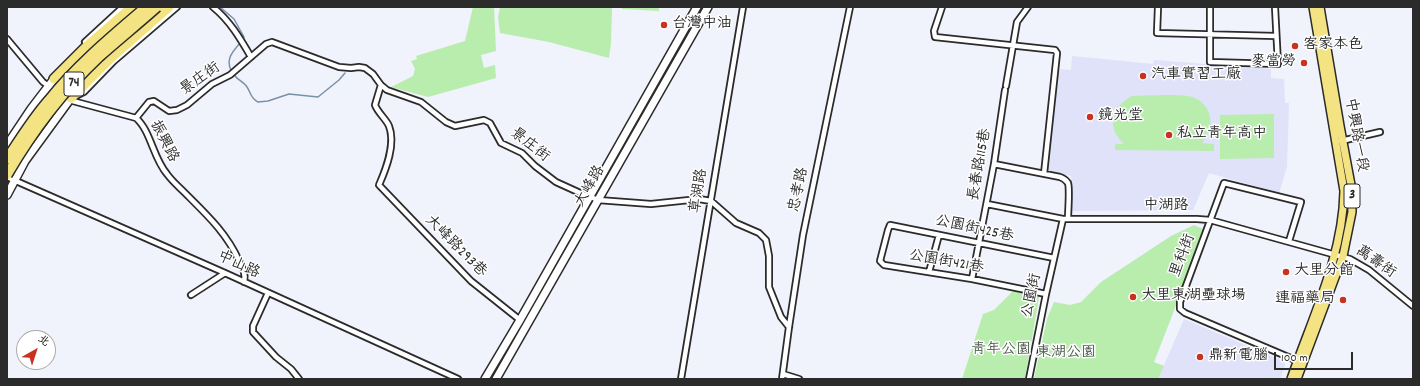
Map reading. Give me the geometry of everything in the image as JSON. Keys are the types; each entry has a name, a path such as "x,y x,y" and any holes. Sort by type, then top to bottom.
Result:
{"highway":[{"path":"51,83 87,46 132,7"},
{"name":"74","path":"7,159 49,99 75,70 146,7"},
{"name":"74","path":"9,178 37,129 80,76 103,54 158,7"},
{"path":"70,99 107,62 169,7"}],"main road":[{"name":"中興路一段","path":"1291,379 1300,362 1349,229 1352,212 1351,185 1339,141 1313,7"},
{"name":"中興路一段","path":"1320,7 1339,141"},
{"name":"中興路一段","path":"1297,379 1300,362"}],"street":[{"path":"7,145 62,66 99,28 123,7"},
{"path":"51,83 74,68 142,7"},
{"path":"7,186 9,178 70,99 72,91 99,60 158,7"},
{"path":"70,99 84,92 114,61 176,7"},
{"path":"213,7 226,18 236,31 251,57"},
{"name":"大峰路","path":"485,379 697,7"},
{"name":"大峰路","path":"496,379 708,7"},
{"name":"草湖路","path":"681,379 743,7"},
{"name":"忠孝路","path":"783,377 803,235 850,7"},
{"path":"942,7 934,32 935,37 1055,50 1057,53 1044,174 994,164"},
{"name":"長春路115巷","path":"972,279 987,204 1017,22 1028,7"},
{"path":"1158,7 1157,33 1276,36"},
{"path":"1210,7 1210,62 1278,64 1275,7"},
{"name":"振興路","path":"7,39 43,82 51,83 70,99 136,118 142,123 158,161 167,174 213,221 228,239 245,276 244,282"},
{"name":"景庄街","path":"136,118 149,102 154,101 169,111 181,108 212,84 230,75 266,44 272,42 339,67 365,68 373,74 381,85 387,90 421,102 446,122 455,126 484,120 488,121 501,143 522,153 535,166 556,182 598,200 651,204 699,198 711,201"},
{"name":"大峰路293巷","path":"381,85 374,106 389,127 391,136 390,156 379,185 471,281 520,320"},
{"path":"1339,141 1380,132"},
{"name":"公園街","path":"1029,379 1054,258 1066,219 1068,183 1060,177 1044,174"},
{"path":"7,195 9,178"},
{"name":"中山路","path":"9,178 225,273 458,379"},
{"path":"1210,220 1224,183 1301,202 1289,241"},
{"path":"711,201 736,223 759,233 766,240 769,256 769,287 781,317 789,327"},
{"name":"中湖路","path":"987,204 1066,219 1197,218 1210,220 1339,255"},
{"name":"里科街","path":"1210,220 1180,302 1180,309 1185,313 1300,362"},
{"name":"公園街425巷","path":"890,225 1054,258"},
{"name":"公園街421巷","path":"890,225 880,261 884,265 972,279 1046,294"},
{"path":"929,272 938,235"},
{"name":"萬壽街","path":"1339,255 1350,258 1369,270 1413,306"},
{"path":"191,295 225,273"},
{"path":"268,293 253,326 253,332 276,357 291,369 298,379"},
{"path":"783,377 798,379"}],"shaded area":[{"name":"私立青年高中","path":"1072,56 1153,64 1154,60 1271,69 1271,78 1284,79 1285,103 1289,103 1287,167 1279,193 1209,173 1193,210 1071,211 1071,176 1049,171 1047,169 1057,69 1071,70"},
{"path":"1184,319 1283,361 1285,365 1280,379 1158,379"}],"green space":[{"path":"473,7 494,7 496,51 481,55 484,68 495,65 496,78 428,97 391,87 413,76 415,69 411,61 417,59 416,56 465,41"},
{"path":"500,7 612,7 609,58 549,42 500,33 498,17"},
{"path":"622,7 659,7 659,11 622,9"},
{"path":"1132,96 1190,96 1198,99 1207,108 1210,121 1209,131 1202,143 1214,144 1214,151 1115,150 1115,144 1124,144 1118,138 1115,131 1113,118 1119,106"},
{"path":"1274,114 1274,158 1220,159 1220,115"},
{"name":"大里東湖壘球場","path":"1194,225 1203,229 1154,362 1164,366 1158,379 1034,379 1047,319 1054,302 1070,305 1081,302 1101,282 1171,236"},
{"name":"青年公園","path":"1013,291 1039,297 1025,379 962,379 983,314 994,310"}],"waterway":[{"path":"220,7 234,19 244,37 243,39"},
{"path":"241,42 234,50 230,58 229,66 235,76 246,85 252,98 258,102 268,101 289,94 318,97 339,80 345,73"}],"place":[{"name":"台灣中油","path":"664,25"},
{"name":"客家本色","path":"1295,46"},
{"name":"麥當勞","path":"1304,63"},
{"name":"汽車實習工廠","path":"1143,76"},
{"name":"鏡光堂","path":"1090,117"},
{"name":"私立青年高中","path":"1169,135"},
{"name":"大里分館","path":"1286,272"},
{"name":"大里東湖壘球場","path":"1133,297"},
{"name":"連福藥局","path":"1343,300"},
{"name":"鼎新電腦","path":"1200,357"}],"park label":[{"name":"東湖公園","path":"1066,354"}]}
